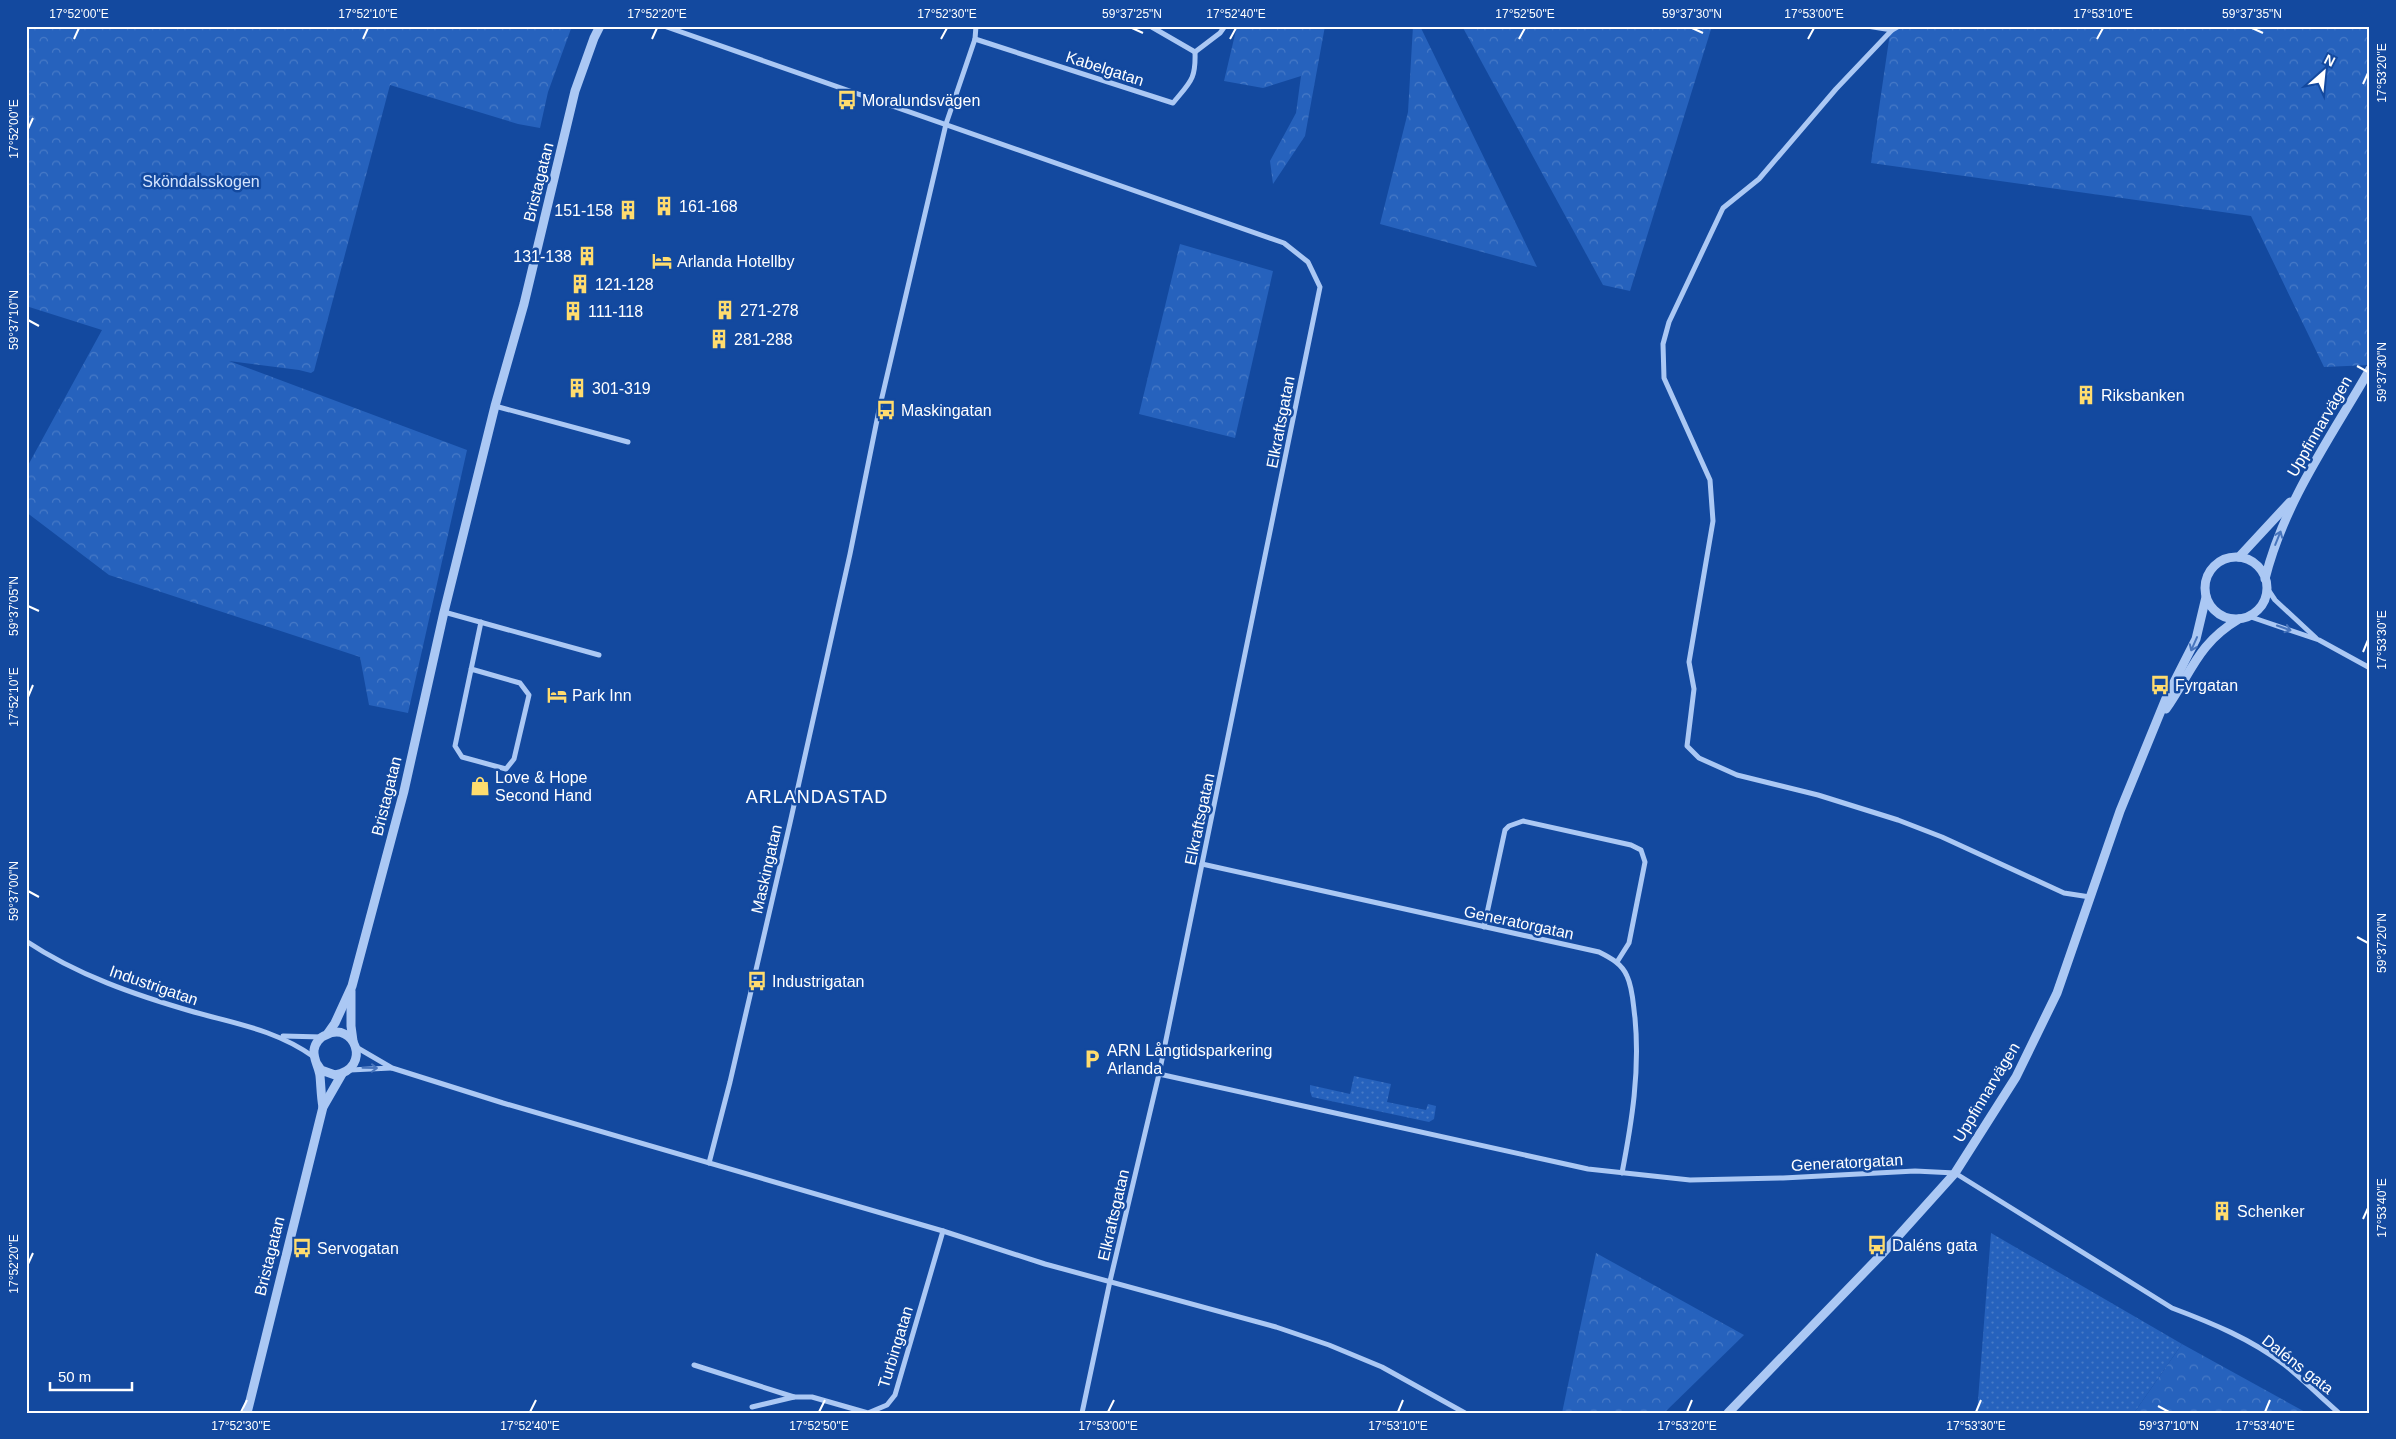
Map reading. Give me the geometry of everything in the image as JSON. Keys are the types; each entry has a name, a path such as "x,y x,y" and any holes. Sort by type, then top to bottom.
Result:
{"street":[{"name":"Bristagatan","path":"247,1413 322,1107 320,1075 315,1060 317,1043 339,1016 352,986 404,790 444,612 495,406 524,304 576,91 600,26"},
{"path":"664,26 946,124"},
{"name":"Maskingatan","path":"709,1163 730,1082 788,832 850,554 879,410 946,124 975,39 976,26"},
{"path":"1150,26 1195,52 1220,34 1225,26"},
{"path":"1867,26 1892,30"},
{"path":"1899,26 1892,30 1836,89 1759,179 1723,208 1669,322 1663,344 1664,378 1710,480 1713,521 1689,662 1694,689 1687,746 1699,758 1737,775 1818,795 1898,820 1942,837 2064,893 2091,897"},
{"name":"Kabelgatan","path":"975,39 1172,103 1191,81 1196,71 1195,52"},
{"name":"Elkraftsgatan","path":"946,124 1284,242 1308,262 1320,287 1159,1074 1110,1281 1082,1413"},
{"name":"Uppfinnarvägen","path":"2266,584 2271,556 2294,498 2370,369"},
{"path":"495,406 628,442"},
{"name":"Uppfinnarvägen","path":"2239,558 2294,498"},
{"path":"2319,640 2275,600 2260,568 2250,561 2239,558 2227,558 2212,569 2205,585 2206,597 2212,608 2221,615 2244,618 2319,640 2370,668"},
{"path":"2244,618 2263,603 2266,584"},
{"name":"Uppfinnarvägen","path":"1728,1413 1884,1253 1955,1173 2016,1077 2057,992 2120,811 2167,696 2196,639 2206,597"},
{"path":"444,612 599,655"},
{"name":"Uppfinnarvägen","path":"2160,717 2192,663 2202,651 2227,626 2244,618"},
{"path":"472,669 520,683 529,695 514,759 506,769 462,757 455,746 481,622"},
{"path":"1484,927 1505,830 1509,826 1523,821 1631,845 1642,850 1645,862 1629,943 1617,962 1627,975 1632,992 1637,1064 1636,1093 1622,1173"},
{"name":"Generatorgatan","path":"1202,864 1599,952 1617,962"},
{"name":"Industrigatan","path":"26,941 53,959 126,991 280,1036 325,1035"},
{"name":"Bristagatan","path":"322,1107 345,1072 356,1060 351,1026 352,986"},
{"path":"325,1035 342,1033 354,1044 392,1068 943,1231 1045,1264 1276,1328 1329,1345 1382,1367 1465,1413"},
{"name":"Industrigatan","path":"280,1036 315,1060"},
{"path":"315,1060 328,1073 392,1068"},
{"name":"Generatorgatan","path":"1159,1074 1588,1170 1690,1180 1729,1180 1915,1171 1955,1173"},
{"name":"Daléns gata","path":"1955,1173 2172,1308 2208,1321 2249,1341 2284,1364 2339,1413"},
{"name":"Turbingatan","path":"752,1407 794,1397 812,1397 868,1413 877,1411 887,1405 895,1395 943,1231"},
{"name":"Turbingatan","path":"694,1365 794,1397"}],"green space":[{"name":"Sköndalsskogen","path":"26,26 572,26 548,92 540,128 518,124 390,85 314,371 311,373 229,361 467,450 408,713 369,705 360,657 109,575 26,512 26,469 102,330 26,306"},
{"path":"1237,26 1325,26 1305,136 1273,184 1270,161 1296,113 1301,76 1263,88 1224,81"},
{"path":"1413,26 1420,26 1537,267 1380,224 1408,112"},
{"path":"1462,26 1712,26 1630,291 1603,285"},
{"path":"1891,26 2370,26 2370,365 2324,367 2251,216 1871,163"},
{"path":"1180,244 1273,271 1235,438 1139,414"},
{"path":"1354,1076 1391,1084 1387,1102 1426,1110 1428,1104 1436,1106 1434,1119 1429,1122 1312,1097 1310,1085 1350,1094"},
{"path":"1991,1233 2182,1344 2134,1413 1977,1413"},
{"path":"1596,1253 1744,1335 1664,1413 1562,1413"},
{"path":"2182,1344 2307,1413 2134,1413"}],"place":[{"name":"Moralundsvägen","path":"847,100"},
{"name":"161-168","path":"664,206"},
{"name":"151-158","path":"628,210"},
{"name":"131-138","path":"587,256"},
{"name":"Arlanda Hotellby","path":"662,261"},
{"name":"121-128","path":"580,284"},
{"name":"271-278","path":"725,310"},
{"name":"111-118","path":"573,311"},
{"name":"281-288","path":"719,339"},
{"name":"301-319","path":"577,388"},
{"name":"Riksbanken","path":"2086,395"},
{"name":"Maskingatan","path":"886,410"},
{"name":"Fyrgatan","path":"2160,685"},
{"name":"Park Inn","path":"557,695"},
{"name":"Love & Hope Second Hand","path":"480,786"},
{"name":"Industrigatan","path":"757,981"},
{"name":"ARN Långtidsparkering Arlanda","path":"1092,1059"},
{"name":"Schenker","path":"2222,1211"},
{"name":"Daléns gata","path":"1877,1245"},
{"name":"Servogatan","path":"302,1248"}],"district":[{"name":"ARLANDASTAD","path":"817,797"}]}
